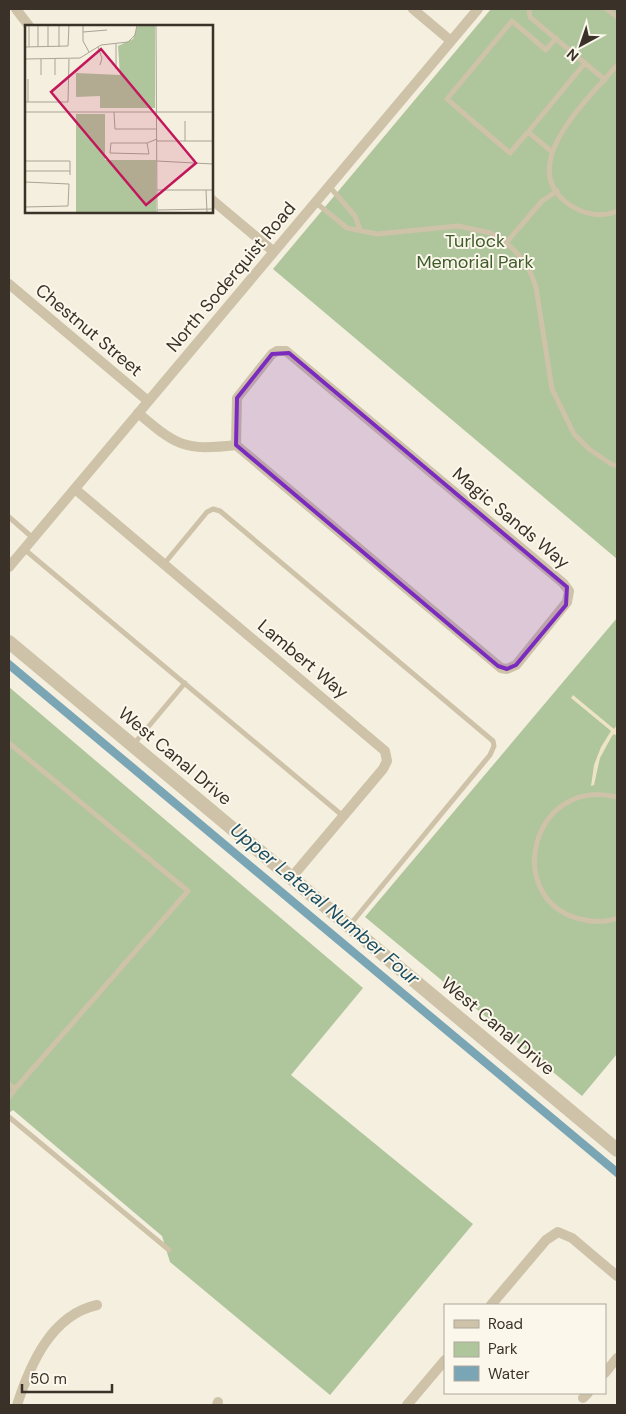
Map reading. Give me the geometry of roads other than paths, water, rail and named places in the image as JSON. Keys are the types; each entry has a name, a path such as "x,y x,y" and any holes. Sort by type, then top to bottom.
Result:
{"street":[{"path":"16,9 27,25"},
{"path":"413,9 451,41"},
{"name":"North Soderquist Road","path":"9,567 478,9"},
{"path":"212,200 273,251"},
{"name":"Chestnut Street","path":"9,284 148,401"},
{"name":"Magic Sands Way","path":"286,351 564,583 569,591 568,602 516,665 507,669 501,668 236,445 237,398 272,354 286,351"},
{"path":"138,413 169,438 186,446 201,448 236,445"},
{"name":"Lambert Way","path":"74,489 384,748 387,758 385,766 291,878"},
{"name":"West Canal Drive","path":"9,642 617,1150"},
{"path":"492,1304 546,1240 558,1232 572,1238 617,1276"},
{"path":"17,1405 34,1365 52,1334 76,1313 97,1305"},
{"path":"606,1371 617,1358"},
{"path":"407,1405 444,1361"}],"lane":[{"path":"529,9 530,17 605,80"},
{"path":"607,9 617,18"},
{"path":"556,38 546,50 512,21 447,98 510,153 586,63"},
{"path":"617,65 558,137 551,151 549,165 552,180 557,191 568,204 583,212 598,215 617,211"},
{"path":"528,132 551,151"},
{"path":"328,186 355,216 360,229"},
{"path":"506,243 542,201 557,191"},
{"path":"315,202 347,228 360,229 377,234 458,226 486,231 506,243 527,264 536,287 552,390 574,434 588,450 617,466"},
{"path":"164,564 207,512 213,509 220,511 493,741 494,746 490,755 348,926"},
{"path":"9,517 33,538"},
{"path":"24,548 344,816"},
{"path":"133,745 185,683"},
{"path":"9,743 188,891 9,1097"},
{"path":"617,797 593,794 573,798 557,808 544,822 536,839 534,858 545,894 558,908 574,917 592,922 617,918"},
{"path":"9,1084 16,1089"},
{"path":"9,1117 169,1250"}],"water":[{"path":"9,659 617,1167 617,1178 9,670"}],"park label":[{"name":"Turlock Memorial Park","path":"475,251"}],"water label":[{"name":"Upper Lateral Number Four","path":"325,904"}]}
